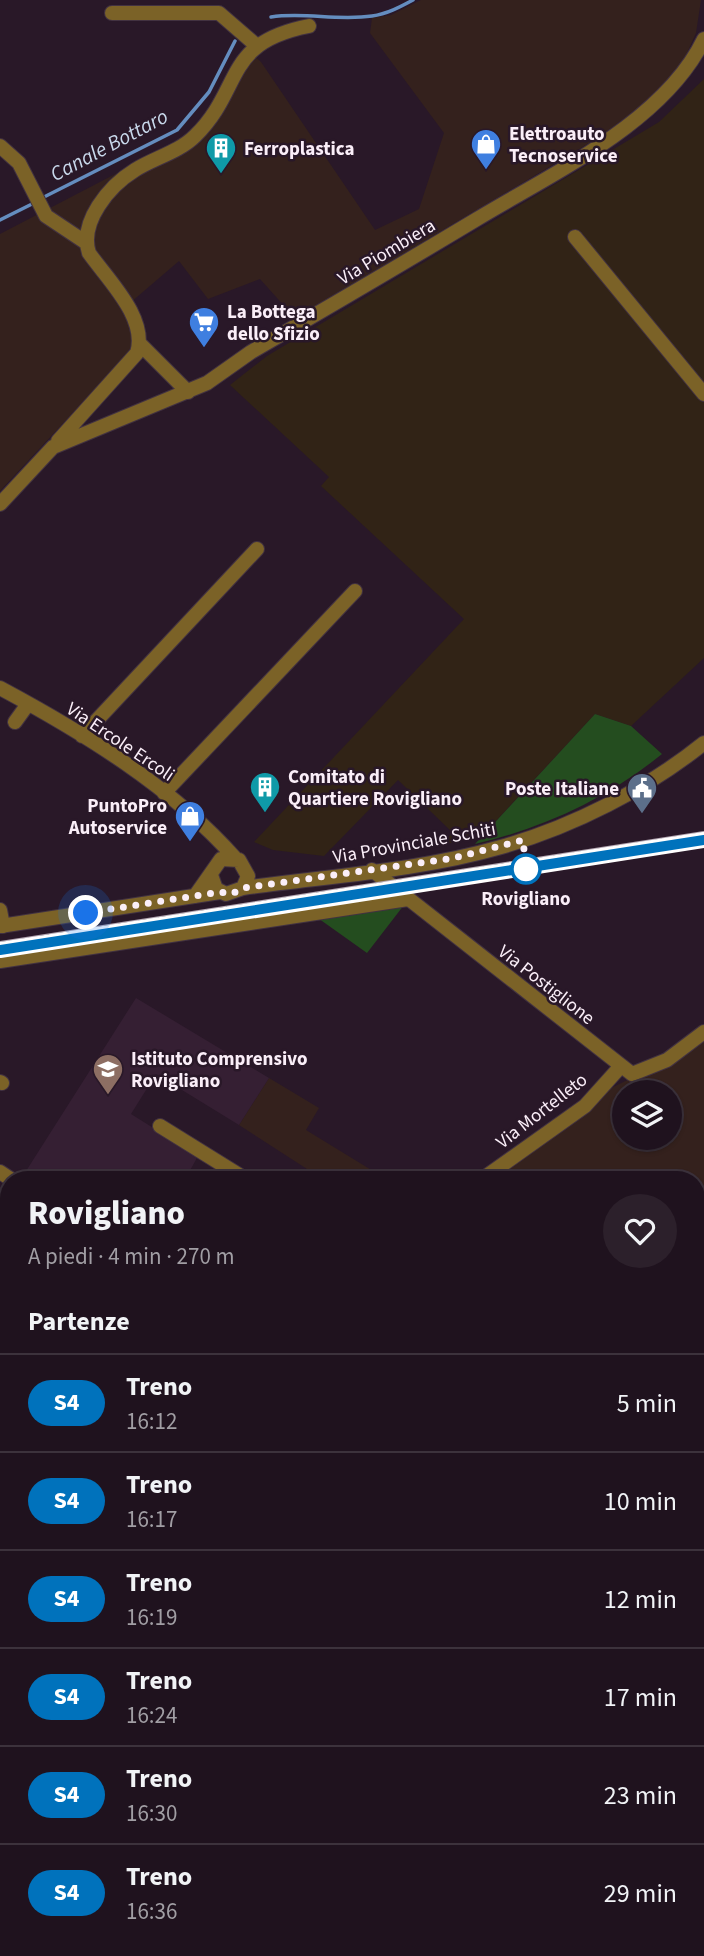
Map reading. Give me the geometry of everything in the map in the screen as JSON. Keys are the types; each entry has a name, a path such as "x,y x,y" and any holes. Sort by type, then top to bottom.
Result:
{"street":[{"path":"113,13 219,13 257,46"},
{"path":"188,392 140,344 136,321 89,253 85,242 90,219 126,176 196,135 218,106 244,57 257,46 291,30 309,26"},
{"name":"Via Piombiera","path":"53,447 188,392 620,130 659,100 693,61 704,39"},
{"path":"0,146 19,163 41,208 52,222 85,242"},
{"path":"575,237 704,394"},
{"name":"Via Piombiera","path":"0,504 137,353 140,344"},
{"path":"82,736 257,548"},
{"path":"164,793 355,591"},
{"name":"Via Ercole Ercoli","path":"0,688 82,736 164,793 235,858"},
{"path":"15,722 28,704"},
{"name":"Via Provinciale Schiti","path":"1,926 195,895 220,892 232,894 243,888 482,852 556,828 658,776 704,743"},
{"path":"214,836 216,849 212,870 213,885 220,892"},
{"path":"195,895 221,859 235,858 247,871 273,884"},
{"name":"Via Postiglione","path":"372,870 621,1066"},
{"path":"243,888 247,871"},
{"path":"0,961 408,899"},
{"path":"0,910 1,926"},
{"path":"621,1066 632,1074 639,1073 677,1054 704,1032"},
{"name":"Via Mortelleto","path":"494,1171 585,1106 621,1066"},
{"path":"160,1126 232,1171"}],"shaded area":[{"path":"421,0 701,0 696,33 683,62 649,100 603,135 295,318 260,279 208,299 179,261 130,303 135,339 126,356 0,491 0,234 173,144 196,127 245,47 261,62 375,230 419,209 444,133 370,33 372,18 391,15"},
{"path":"704,79 704,658 631,726 595,714 481,837 445,844 452,832 398,780 324,856 273,850 254,842 464,619 321,486 329,477 230,385 267,356 659,122"},
{"name":"Istituto Comprensivo Rovigliano","path":"136,998 269,1078 239,1125 156,1074 131,1114 198,1156 190,1171 26,1171"},
{"path":"704,1036 704,1171 499,1171 612,1088 612,1150 682,1150 682,1080 628,1080 673,1058"},
{"path":"269,1078 319,1108 306,1130 373,1171 306,1171 307,1169 239,1125"}],"green space":[{"path":"595,714 631,726 662,754 620,784 574,810 526,829 475,844"},
{"path":"404,905 367,953 315,916"}],"waterway":[{"name":"Canale Bottaro","path":"271,17 372,16 413,0"},
{"name":"Canale Bottaro","path":"42,198 177,130 209,92 235,41"},
{"name":"Canale Bottaro","path":"0,220 36,202"}],"railway":[{"path":"0,944 704,834"}],"train":[{"name":"S4","path":"0,950 704,840"}],"place":[{"name":"Elettroauto Tecnoservice","path":"486,171"},
{"name":"Ferroplastica","path":"221,175"},
{"name":"La Bottega dello Sfizio","path":"204,349"},
{"name":"Comitato di Quartiere Rovigliano","path":"265,814"},
{"name":"Poste Italiane","path":"642,815"},
{"name":"PuntoPro Autoservice","path":"190,843"},
{"name":"Rovigliano","path":"526,869"},
{"name":"Istituto Comprensivo Rovigliano","path":"108,1096"}],"route":[{"path":"86,913 220,892 232,894 243,888 454,858 523,840 526,869"}]}
